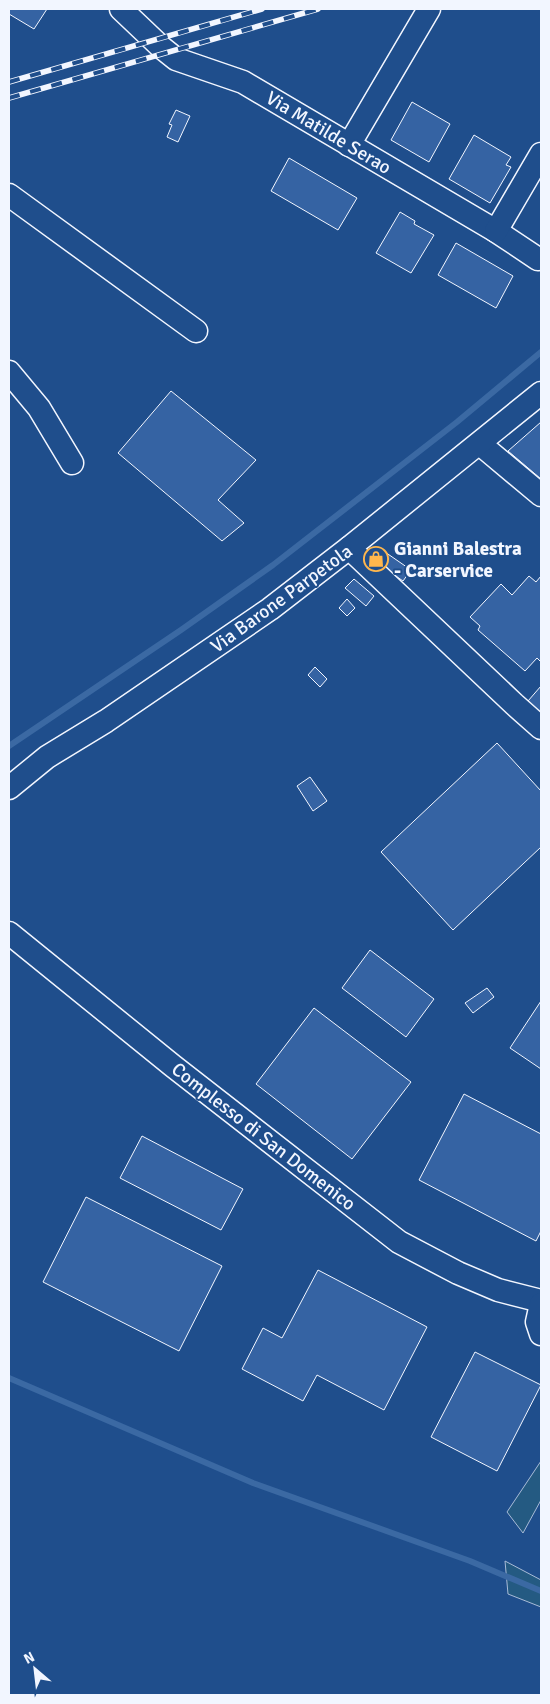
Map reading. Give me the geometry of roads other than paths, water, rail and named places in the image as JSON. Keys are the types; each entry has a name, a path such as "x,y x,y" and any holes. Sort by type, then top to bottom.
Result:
{"street":[{"name":"Via Matilde Serao","path":"121,9 176,59 243,82 496,231 538,259"},
{"path":"349,145 429,9"},
{"path":"496,231 541,154"},
{"path":"9,195 196,331"},
{"path":"9,372 39,408 72,462"},
{"name":"Via Barone Parpetola","path":"9,788 47,757 106,721 270,609 480,444 541,393"},
{"path":"480,444 541,495"},
{"path":"349,548 541,728"},
{"name":"Complesso di San Domenico","path":"9,933 173,1066 399,1242 458,1273 490,1287 541,1302"},
{"path":"541,1302 537,1322 541,1334"}],"waterway":[{"path":"9,746 181,630 273,565 457,422 541,352"},
{"path":"9,1378 253,1483 470,1561 541,1591"}],"railway":[{"path":"9,82 262,9"},
{"path":"9,98 318,9"}],"place":[{"name":"Gianni Balestra - Carservice","path":"376,559"}]}
